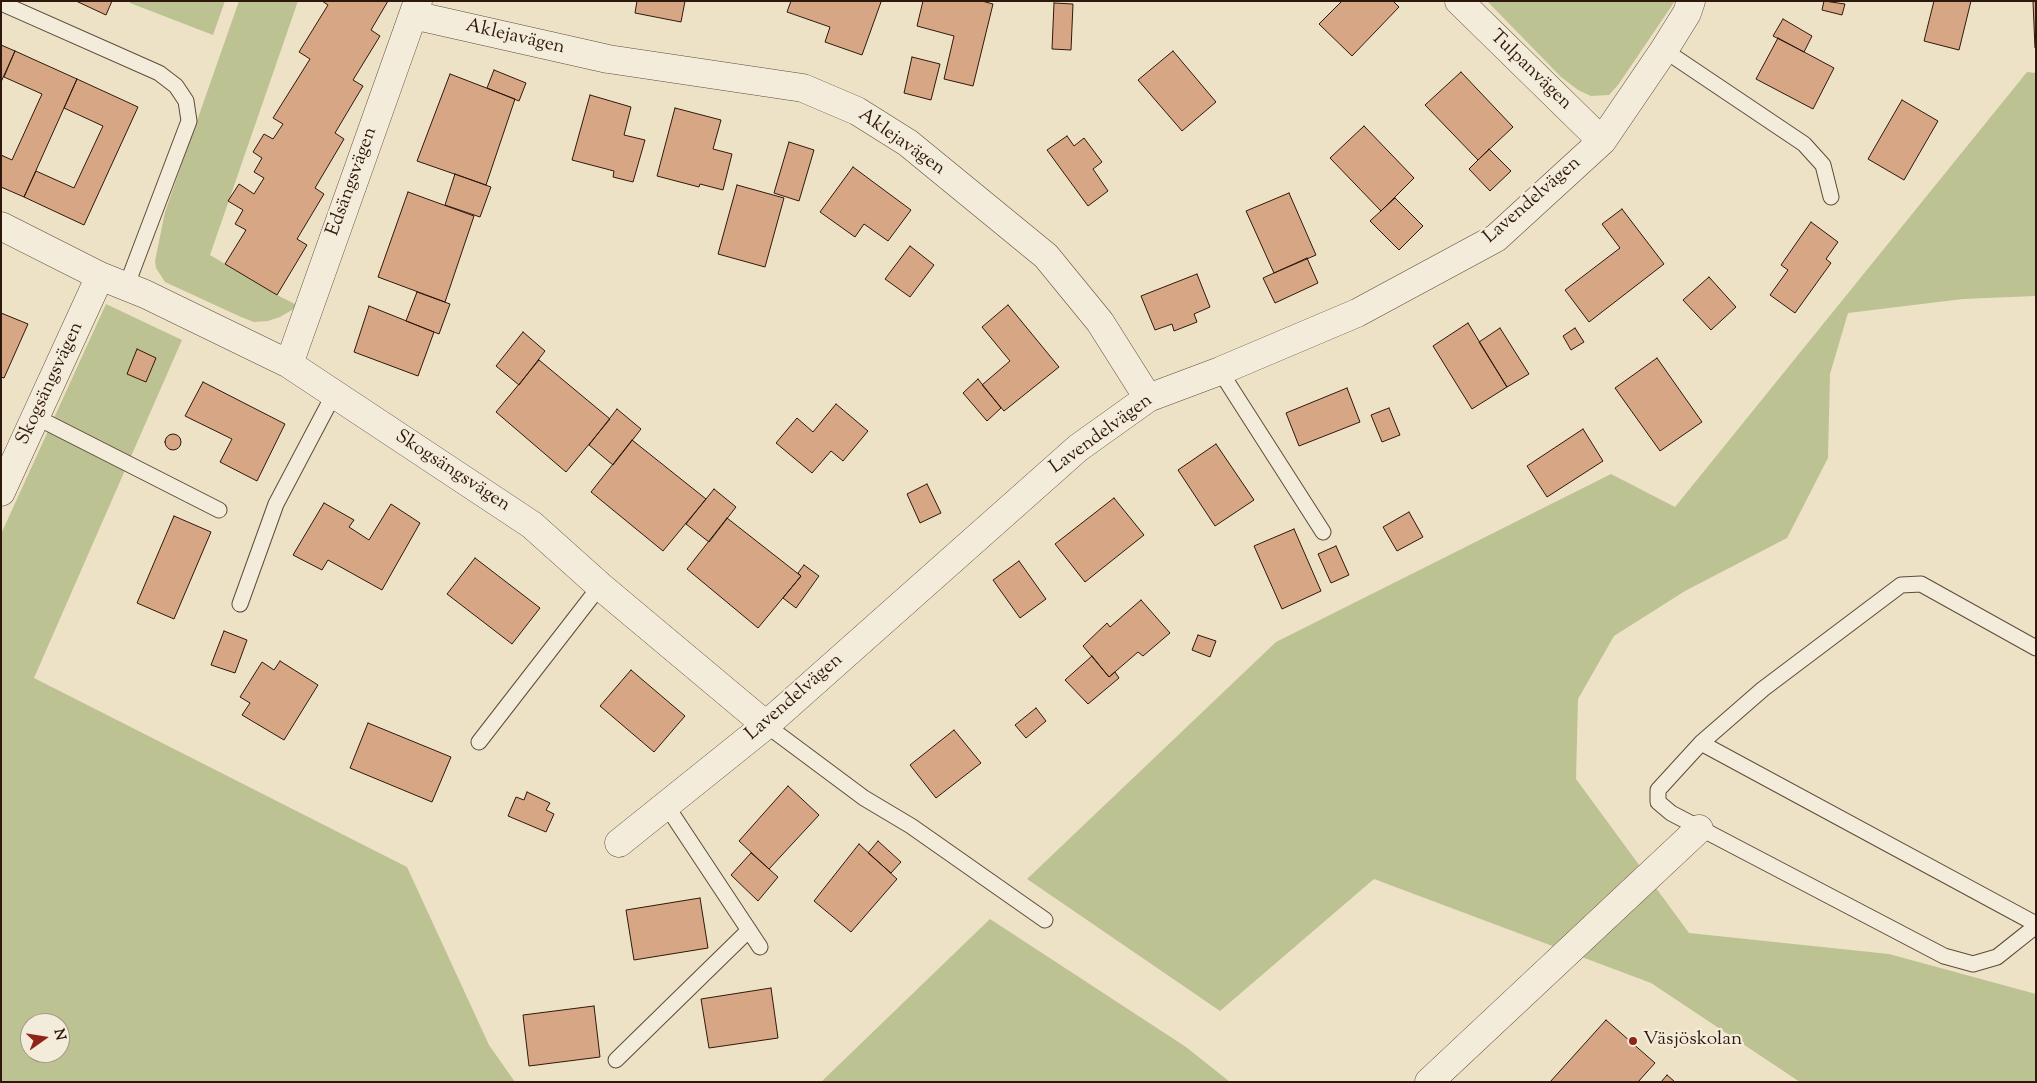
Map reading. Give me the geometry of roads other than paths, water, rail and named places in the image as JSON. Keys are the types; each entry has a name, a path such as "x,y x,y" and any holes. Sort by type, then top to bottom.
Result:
{"street":[{"name":"Tulpanvägen","path":"1459,1 1602,140"},
{"name":"Lavendelvägen","path":"619,843 766,725 1078,448 1148,398 1220,371 1357,313 1496,238 1602,140 1664,50 1687,13 1691,1"},
{"name":"Edsängsvägen","path":"289,364 416,8"},
{"name":"Aklejavägen","path":"416,8 608,59 803,88 857,111 908,143 1046,256 1100,322 1148,398"},
{"name":"Skogsängsvägen","path":"1,226 100,276 289,364 532,525 600,586 766,725"},
{"name":"Skogsängsvägen","path":"1,492 100,276"},
{"path":"1429,1082 1699,829"}],"lane":[{"path":"1,3 159,73 176,86 186,101 189,121 126,287"},
{"path":"1664,50 1804,144 1823,165 1830,197"},
{"path":"1220,371 1323,532"},
{"path":"240,604 276,504 334,394"},
{"path":"36,416 218,510"},
{"path":"1701,743 2036,925 1997,957 1974,964 1944,956 1699,829 1671,813 1658,802 1658,790 1701,743 1762,689 1901,585 1921,584 2036,648"},
{"path":"479,742 600,586"},
{"path":"766,725 864,798 911,826 1045,920"},
{"path":"666,805 760,947"},
{"path":"616,1060 749,930"}],"place":[{"name":"Väsjöskolan","path":"1633,1041"}]}
